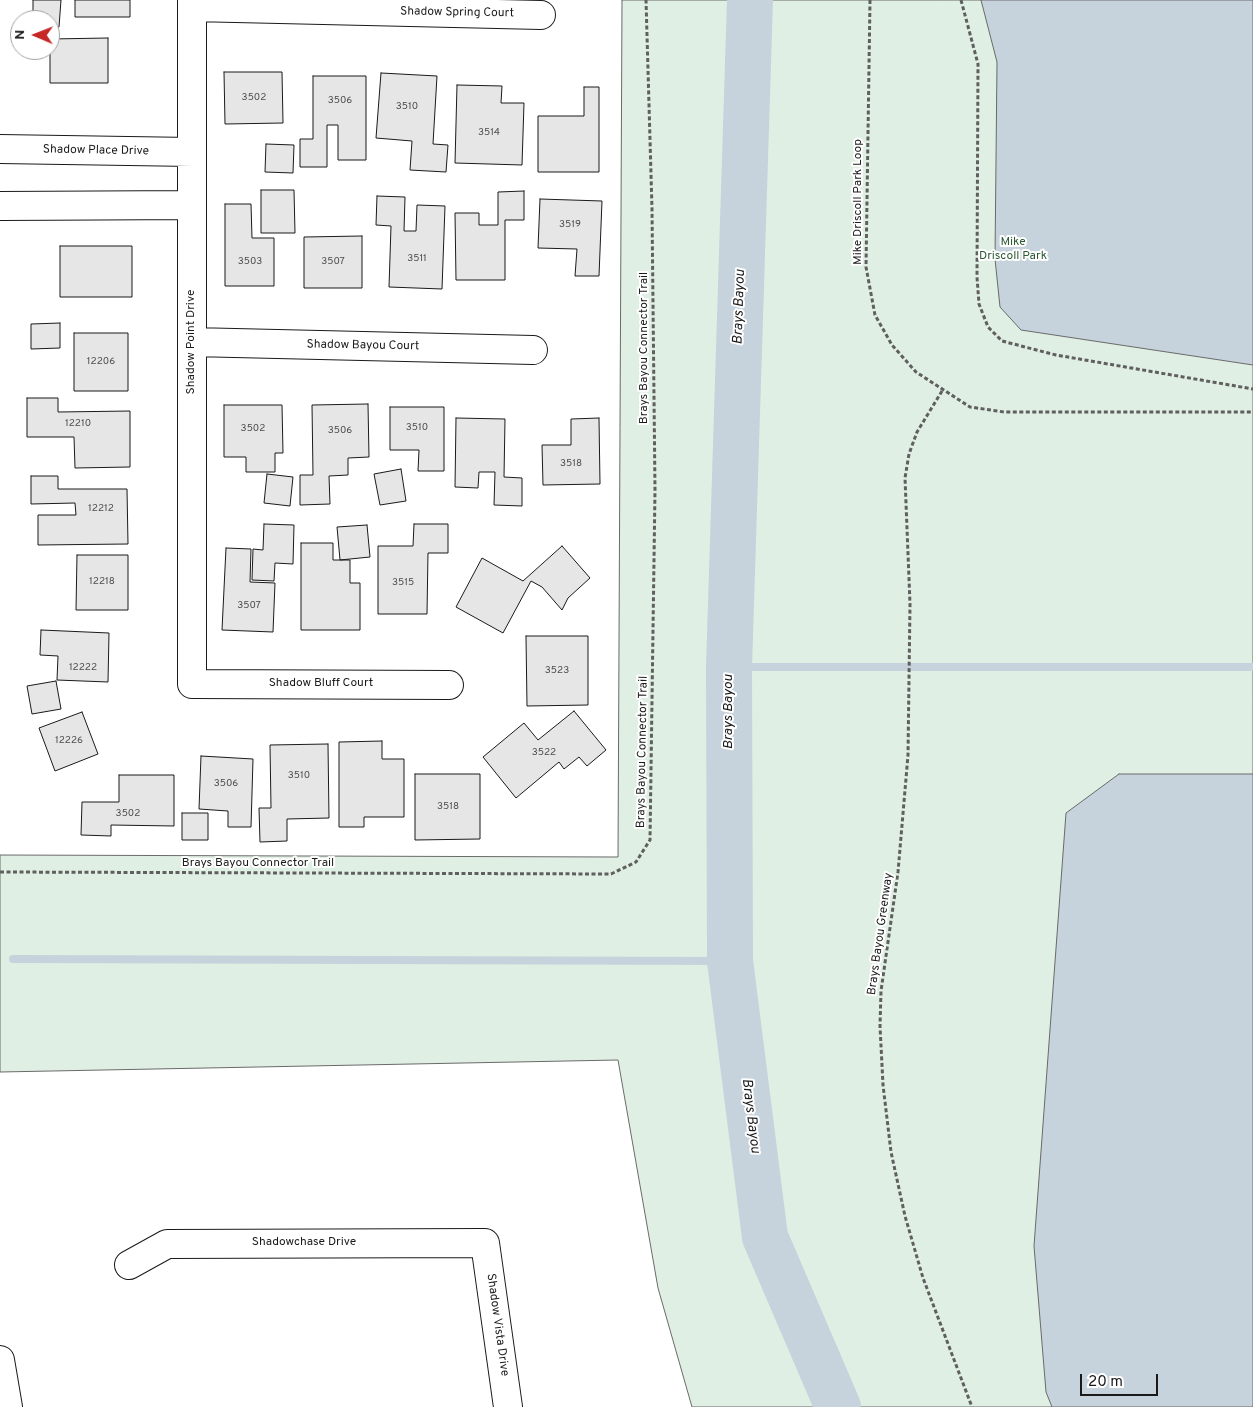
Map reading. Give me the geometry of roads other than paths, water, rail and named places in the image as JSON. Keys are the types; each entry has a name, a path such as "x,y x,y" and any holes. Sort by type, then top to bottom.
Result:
{"street":[{"name":"Shadow Spring Court","path":"192,4 541,15"},
{"name":"Shadow Point Drive","path":"192,4 192,684"},
{"name":"Shadow Place Drive","path":"0,149 192,152"},
{"path":"0,206 192,205"},
{"name":"Shadow Bayou Court","path":"192,342 533,350"},
{"name":"Shadow Bluff Court","path":"192,684 449,685"},
{"name":"Shadowchase Drive","path":"129,1265 167,1244 485,1242"},
{"name":"Shadow Vista Drive","path":"485,1242 508,1407"},
{"path":"0,1360 8,1407"}],"waterway":[{"name":"Brays Bayou","path":"750,0 729,667 730,961 765,1237 838,1407"},
{"path":"729,667 1253,667"},
{"path":"13,959 730,961"}],"park label":[{"name":"Mike Driscoll Park","path":"1013,250"}]}
